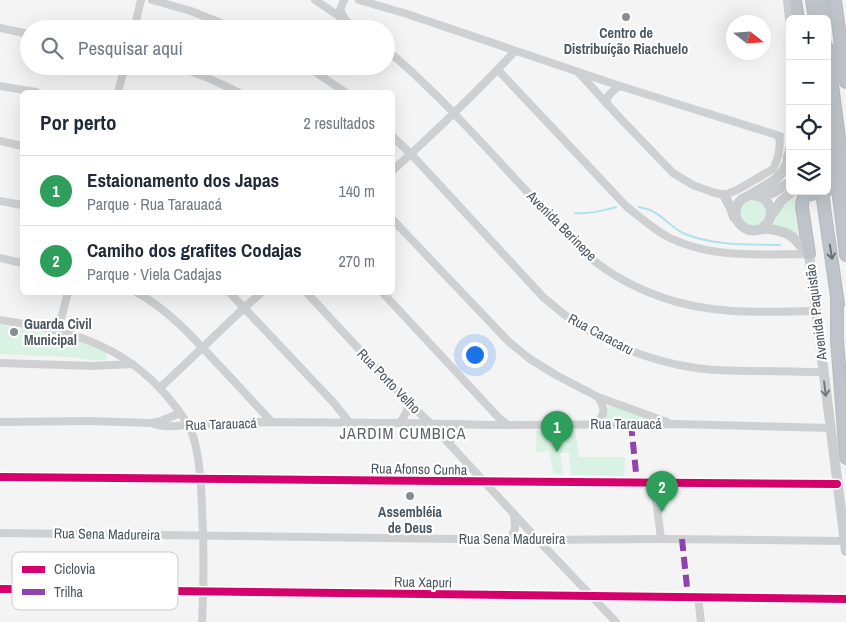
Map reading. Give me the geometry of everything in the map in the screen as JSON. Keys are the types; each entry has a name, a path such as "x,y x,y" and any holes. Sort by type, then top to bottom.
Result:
{"highway":[{"path":"795,0 797,15"},
{"path":"812,0 814,15"},
{"path":"821,0 823,15"},
{"path":"835,0 846,82"},
{"path":"828,60 846,255"},
{"path":"831,127 846,189 831,190"},
{"path":"831,166 846,164"},
{"path":"806,195 802,206 809,254"},
{"path":"823,195 846,362"},
{"path":"838,297 836,340 846,458"}],"main road":[{"path":"788,0 790,15"},
{"path":"756,196 754,192 777,178 786,165"},
{"path":"831,173 846,170"},
{"path":"831,184 846,182"},
{"path":"738,221 736,210 739,203 745,197 774,192 786,184"},
{"path":"724,195 738,221"},
{"path":"762,228 769,222 781,202 789,195"},
{"path":"756,196 768,202 771,216"},
{"name":"Avenida Paquistão","path":"738,221 748,230 755,231 762,228 785,232 799,242 809,254 845,546"}],"street":[{"path":"136,20 141,0"},
{"path":"152,0 192,11 214,20"},
{"path":"315,0 345,20"},
{"path":"344,0 340,10 345,20"},
{"path":"358,0 407,14 620,86 779,136 779,150 773,169 737,190 724,195 693,185 673,173 578,72"},
{"path":"0,28 20,32"},
{"path":"395,168 498,70 515,51"},
{"name":"Avenida Berinepe","path":"395,57 413,72 454,113 584,252 624,280 661,298 706,308 733,312 815,311"},
{"path":"498,70 626,206 649,225 670,238 692,247 712,251 809,254"},
{"path":"118,90 122,75"},
{"path":"201,75 234,90"},
{"path":"320,75 342,90"},
{"path":"0,86 24,90"},
{"path":"606,103 611,92 620,86"},
{"name":"Rua Caracaru","path":"395,139 544,298 580,325 610,342 634,352 690,368 823,372"},
{"path":"0,142 20,146"},
{"path":"0,200 20,205"},
{"path":"395,222 508,341 530,359 598,397 674,424"},
{"path":"0,258 20,262"},
{"path":"58,331 67,295"},
{"path":"141,295 172,317 272,422"},
{"path":"232,295 333,402 350,423"},
{"path":"160,388 259,295"},
{"name":"Rua Porto Velho","path":"309,295 616,622"},
{"path":"385,295 508,425"},
{"path":"0,320 58,331 94,342 118,354 160,388 188,424 196,447 200,478 204,592 202,622"},
{"path":"0,363 94,366 132,364"},
{"path":"592,425 603,416 602,403 598,397"},
{"path":"331,422 333,402"},
{"path":"400,423 408,402"},
{"path":"258,406 258,422"},
{"path":"491,409 494,425"},
{"name":"Rua Tarauacá","path":"0,422 89,421 152,423 180,413"},
{"name":"Rua Tarauacá","path":"152,423 158,426 258,422 331,422 494,425 674,424 830,428"},
{"path":"450,444 452,432 460,424"},
{"name":"Rua Afonso Cunha","path":"0,477 837,484"},
{"path":"654,482 661,539"},
{"path":"510,540 515,528 514,514"},
{"name":"Rua Sena Madureira","path":"0,533 510,540 661,539 845,546"},
{"name":"Rua Xapuri","path":"178,592 846,599"},
{"path":"698,597 701,622"}],"green space":[{"path":"796,195 795,208 798,234 796,235 774,225 780,209"},
{"path":"754,200 763,204 767,213 763,222 754,226 745,222 741,213 745,204"},
{"path":"0,325 57,337 74,338 92,344 105,352 106,360 101,359 97,361 72,357 0,354"},
{"path":"610,406 647,416 647,420 645,422 607,422 605,414"},
{"path":"536,430 575,430 579,457 625,457 624,476 571,475 569,452 560,453 563,475 554,474 549,451 536,453"}],"waterway":[{"path":"575,213 596,212 616,207"},
{"path":"639,207 650,210 680,231 696,238 732,244 780,245"}],"marked path":[{"path":"631,424 637,482"},
{"path":"682,539 688,597"}],"cycle path":[{"path":"0,477 837,484"},
{"path":"0,589 12,589"},
{"path":"178,591 846,599"}],"place":[{"name":"Centro de Distribuíção Riachuelo","path":"626,17"},
{"name":"Guarda Civil Municipal","path":"14,332"},
{"name":"Estaionamento dos Japas","path":"557,452"},
{"name":"Assembléia de Deus","path":"410,496"},
{"name":"Camiho dos grafites Codajas","path":"662,512"}],"district":[{"name":"JARDIM CUMBICA","path":"403,433"}]}
